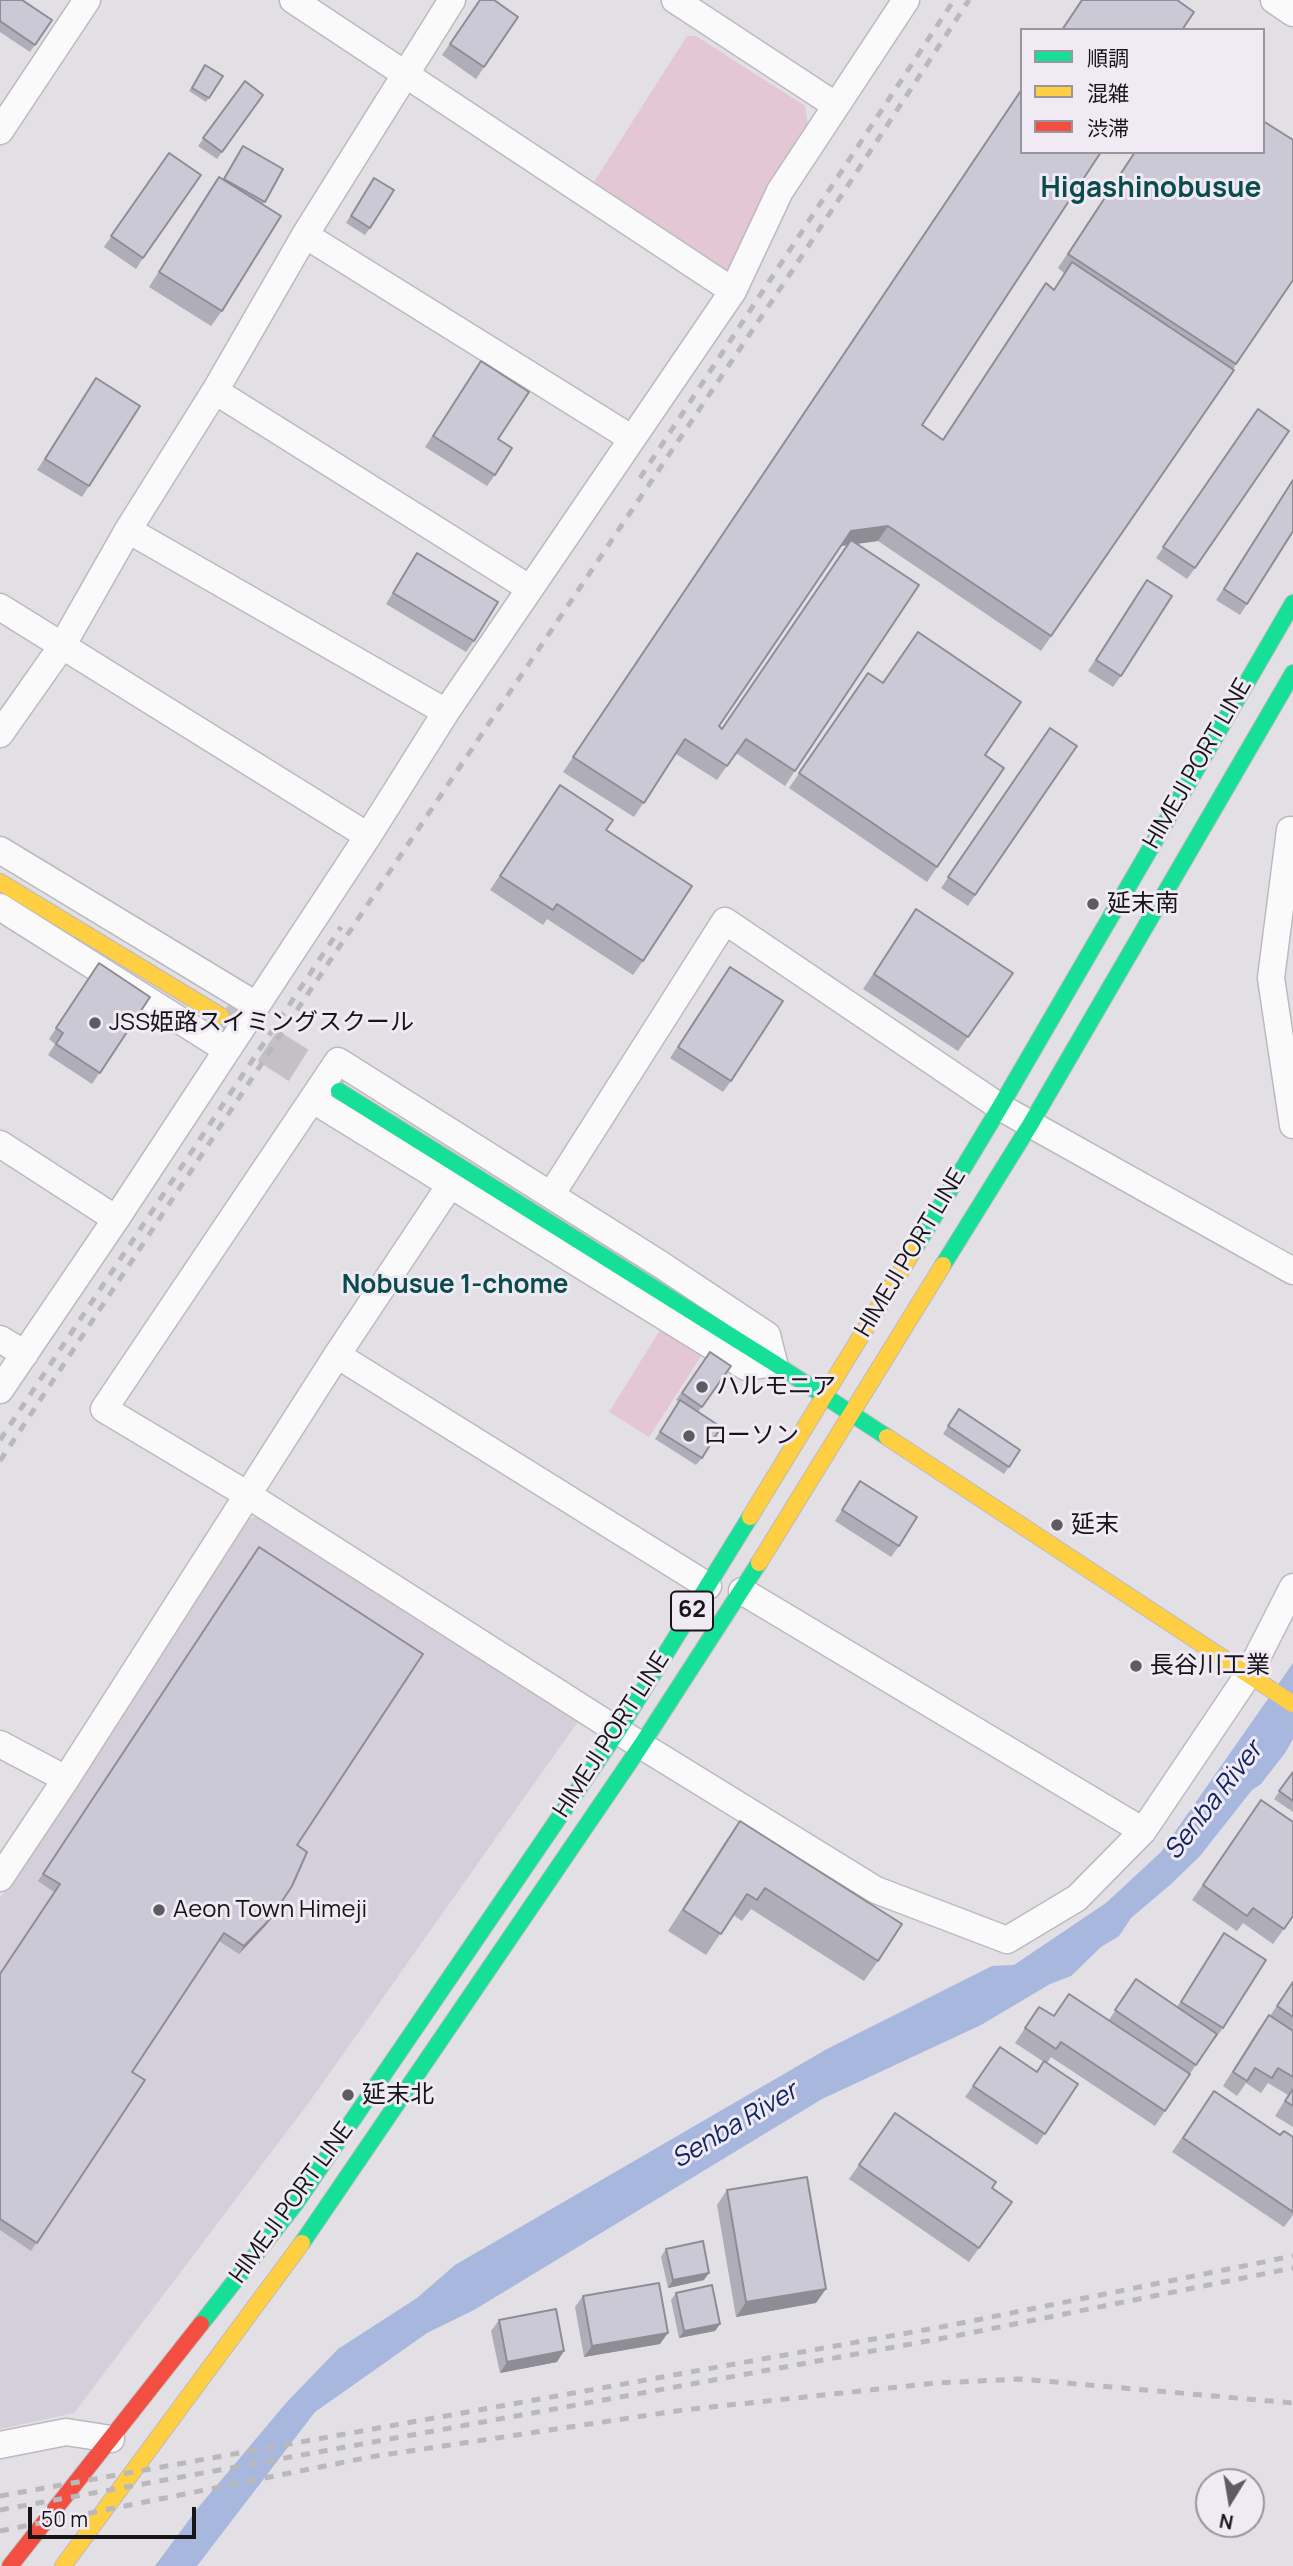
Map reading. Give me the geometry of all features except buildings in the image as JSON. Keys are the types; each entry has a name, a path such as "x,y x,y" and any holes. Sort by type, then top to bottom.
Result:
{"main road":[{"name":"HIMEJI PORT LINE","path":"10,2566 296,2203 618,1731 1000,1107 1293,603"},
{"name":"HIMEJI PORT LINE","path":"63,2566 312,2230 642,1744 742,1591 1030,1125 1293,673"},
{"path":"0,881 220,1016"},
{"path":"339,1091 774,1363 849,1415 1293,1704"}],"street":[{"path":"0,131 87,0"},
{"path":"293,0 733,290"},
{"path":"0,734 62,646 128,530 215,391 305,234 452,0"},
{"path":"675,0 835,105"},
{"path":"0,1390 368,836 446,712 733,290 780,191 906,0"},
{"path":"1274,0 1293,13"},
{"path":"305,234 631,438"},
{"path":"215,391 529,588"},
{"path":"128,530 446,712"},
{"path":"0,607 368,836"},
{"path":"1290,830 1271,978 1293,1125"},
{"path":"0,849 256,1005"},
{"path":"0,907 227,1050"},
{"path":"551,1195 725,921 1000,1107 1293,1271"},
{"path":"313,1100 746,1367 774,1363 767,1335 338,1060 104,1409 248,1495 618,1731 876,1889 1007,1940 1077,1898 1143,1831 1248,1675 1293,1587"},
{"path":"0,1144 116,1219"},
{"path":"0,1878 337,1355 450,1185"},
{"path":"0,1339 25,1354"},
{"path":"337,1355 708,1586"},
{"path":"742,1591 1143,1831"},
{"path":"0,1744 66,1779"},
{"path":"0,2445 66,2432 111,2439"}],"shaded area":[{"path":"687,36 696,36 805,106 808,124 735,267 725,270 594,182"},
{"path":"662,1327 703,1353 649,1437 609,1412"},
{"path":"257,1516 579,1720 310,2101 74,2413 0,2429 0,1898 248,1519"}],"water":[{"name":"Senba River","path":"1293,1663 1293,1739 1285,1753 1200,1856 1131,1918 1119,1936 1101,1947 1071,1976 1050,1984 981,2025 822,2099 474,2310 427,2333 315,2412 197,2566 155,2566 197,2509 286,2403 338,2349 417,2298 455,2265 827,2049 992,1966 1014,1965 1106,1903 1161,1852"}],"tunnel":[{"path":"221,1016 339,1091"}],"railway":[{"path":"640,478 954,0"},
{"path":"0,1461 291,1019 790,274 969,0"},
{"path":"0,1440 341,927"},
{"path":"0,2496 952,2325 1293,2256"},
{"path":"0,2510 955,2336 1293,2268"},
{"path":"0,2531 370,2457 683,2410 936,2383 1021,2379 1293,2403"}],"traffic: fast":[{"path":"915,1248 1293,603"},
{"path":"943,1265 1030,1125 1293,673"},
{"path":"339,1091 774,1363 887,1437"},
{"path":"201,2324 296,2203 618,1731 750,1517"},
{"path":"302,2243 642,1744 759,1563"}],"traffic: slow":[{"path":"0,882 221,1016"},
{"path":"750,1517 915,1248"},
{"path":"759,1563 943,1265"},
{"path":"887,1437 1293,1704"},
{"path":"63,2566 302,2243"}],"traffic: jam":[{"path":"10,2566 201,2324"}],"place":[{"name":"延末南","path":"1093,904"},
{"name":"JSS姫路スイミングスクール","path":"95,1023"},
{"name":"ハルモニア","path":"702,1387"},
{"name":"ローソン","path":"689,1436"},
{"name":"延末","path":"1057,1525"},
{"name":"長谷川工業","path":"1136,1666"},
{"name":"Aeon Town Himeji","path":"159,1910"},
{"name":"延末北","path":"348,2095"}],"district":[{"name":"Higashinobusue","path":"1151,189"},
{"name":"Nobusue 1-chome","path":"455,1286"}]}
